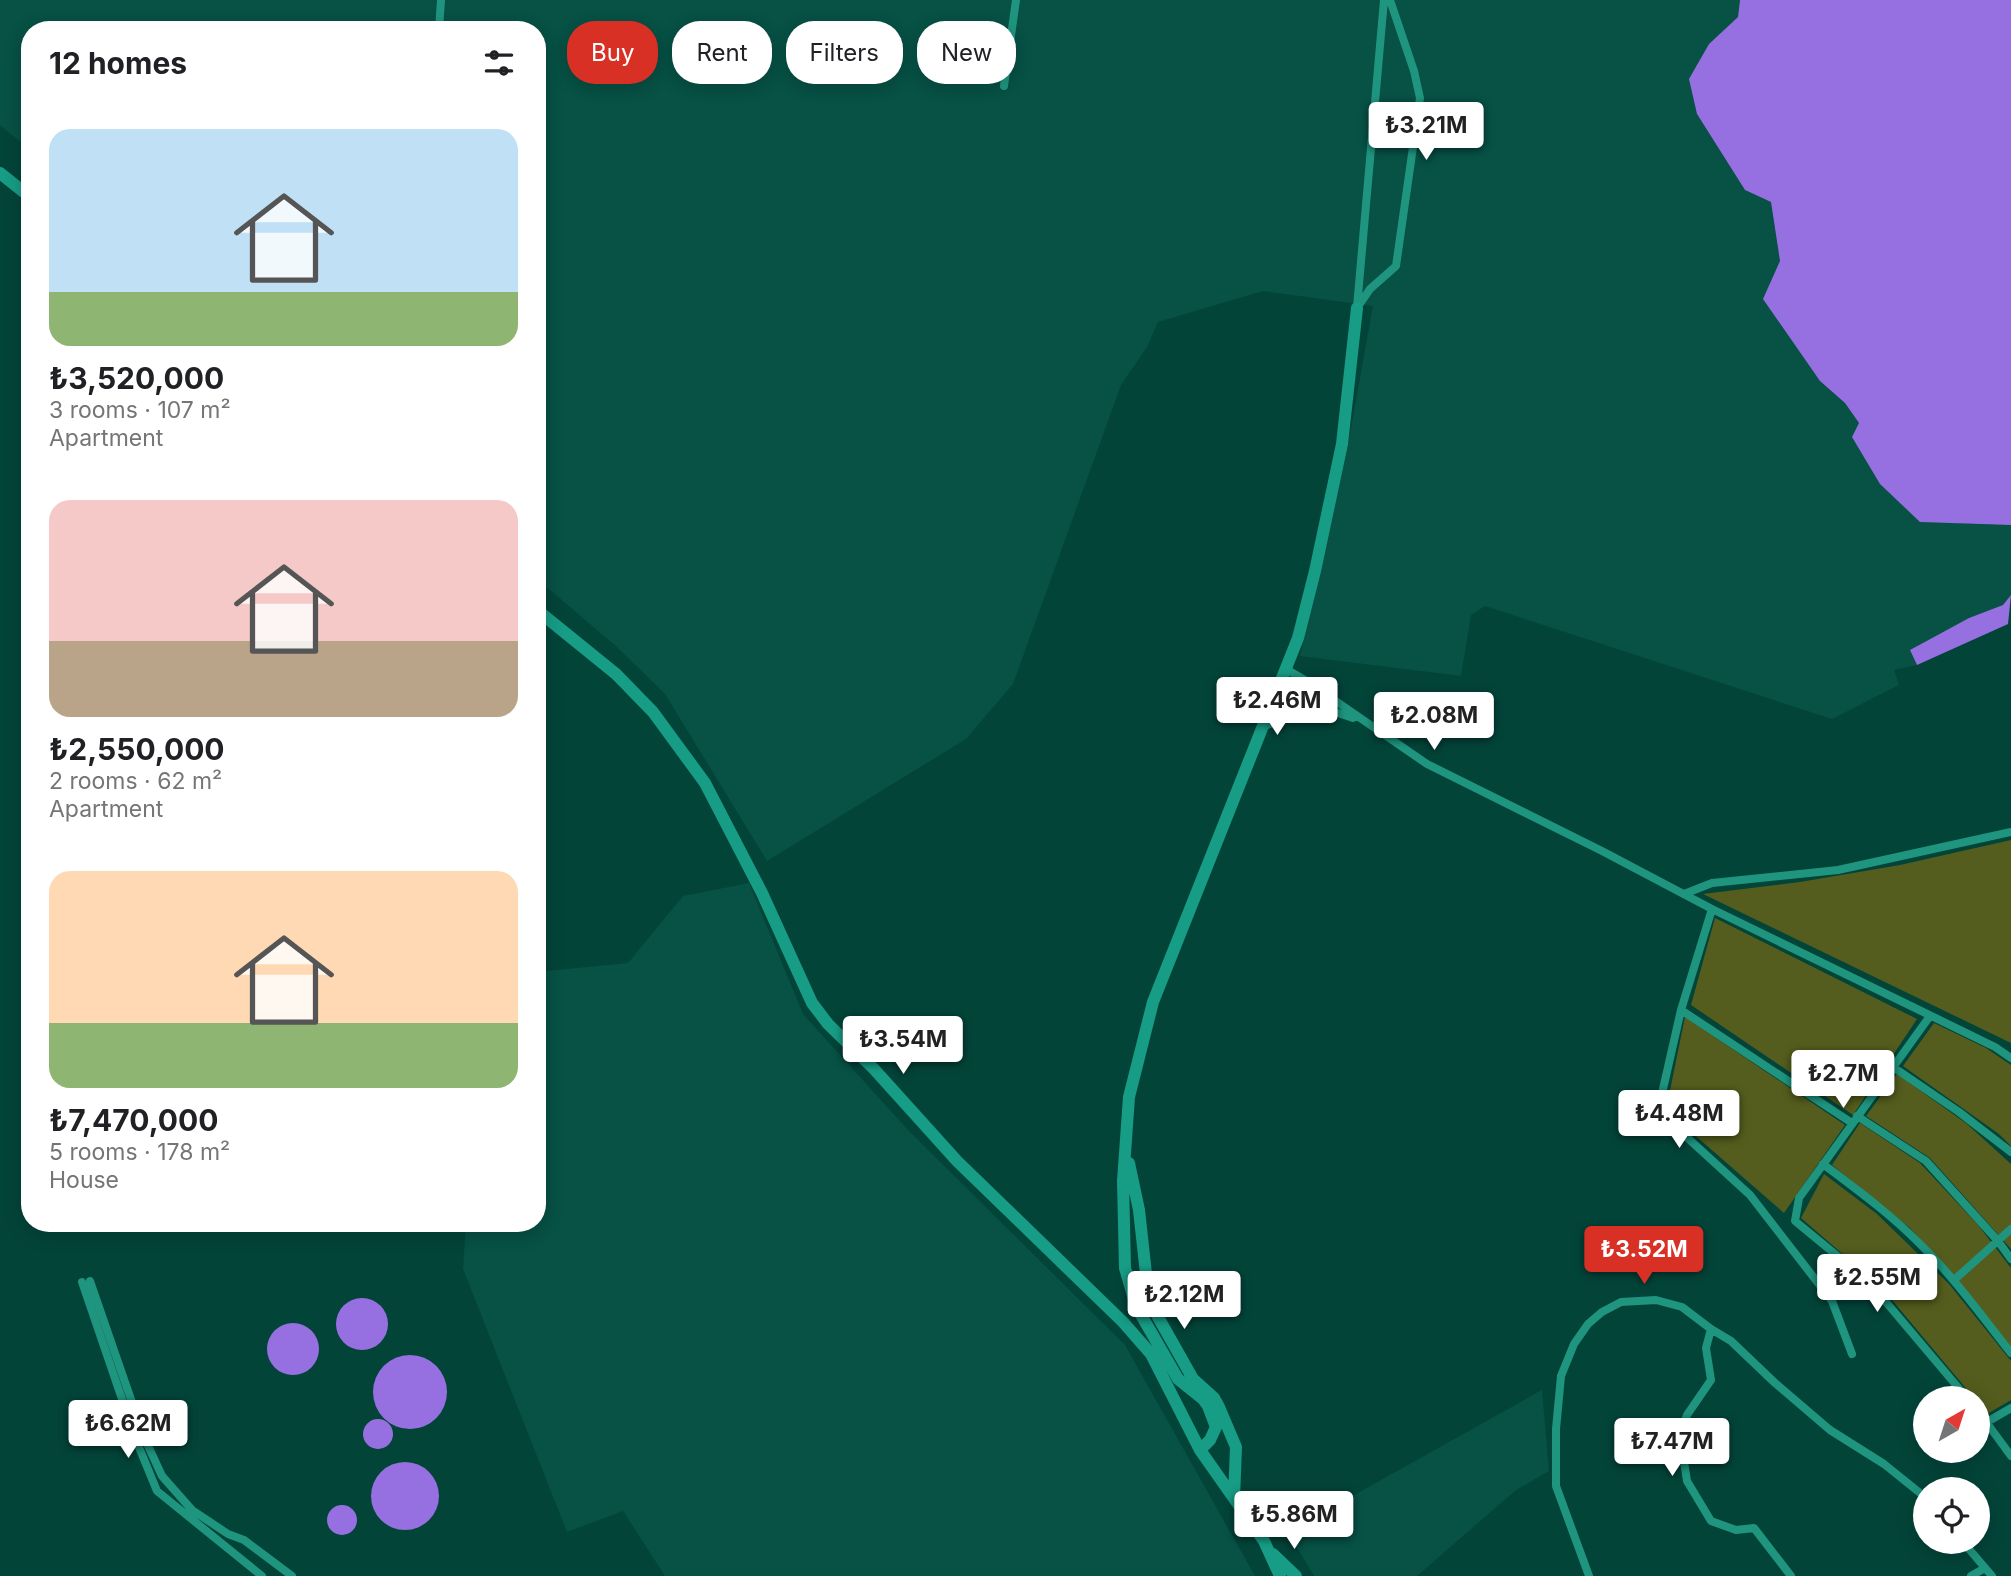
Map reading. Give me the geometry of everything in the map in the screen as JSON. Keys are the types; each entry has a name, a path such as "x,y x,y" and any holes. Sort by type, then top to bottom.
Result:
{"street":[{"path":"440,21 441,0"},
{"path":"1004,86 1016,0"},
{"path":"1234,1498 1236,1447 1214,1398 1174,1359 1152,1320 1136,1306 1125,1268 1123,1181 1129,1097 1153,1002 1298,638 1315,570 1342,444 1357,308 1384,0"},
{"path":"1357,308 1370,289 1396,266 1420,98 1414,71 1390,0"},
{"path":"0,173 21,190"},
{"path":"546,617 616,674 644,702 705,783 762,892 812,1003 828,1024 874,1069 957,1161 1123,1322 1151,1354 1200,1450 1268,1549 1280,1576"},
{"path":"1286,669 1406,752 1448,776 1602,851 1712,909 1995,1046 2011,1058"},
{"path":"1263,727 1303,709 1329,710 1362,721"},
{"path":"1684,894 1712,883 1838,870 2011,832"},
{"path":"1712,909 1681,1010 1658,1111 1750,1195 1832,1301 1852,1354"},
{"path":"1681,1010 1926,1161 2011,1259"},
{"path":"1930,1016 1799,1198 1795,1221 1869,1282 1957,1386"},
{"path":"1893,1067 2011,1152"},
{"path":"1126,1152 1139,1210 1152,1320"},
{"path":"1823,1164 1880,1207 1919,1243 1954,1280 2011,1353"},
{"path":"1954,1280 2011,1229"},
{"path":"262,1576 157,1491 136,1440 86,1281 144,1437 162,1476 192,1510 228,1534 244,1541 292,1576"},
{"path":"1589,1576 1556,1486 1556,1429 1561,1376 1574,1344 1588,1324 1602,1312 1621,1302 1656,1300 1682,1307 1731,1340 1775,1383 1830,1430 1884,1464 1913,1487"},
{"path":"1711,1329 1706,1348 1710,1380 1687,1415 1680,1436 1687,1480 1711,1521 1736,1530 1754,1528 1791,1576"},
{"path":"1174,1359 1178,1379 1203,1399 1216,1427 1200,1450"},
{"path":"1990,1420 2011,1408"},
{"path":"1990,1426 2011,1456"},
{"path":"1268,1549 1296,1576"},
{"path":"1973,1554 1992,1576"},
{"path":"1971,1576 1985,1568"}],"shaded area":[{"path":"0,0 1740,0 1738,17 1709,44 1697,114 1745,190 1771,202 1780,261 1820,381 1845,403 1859,423 1853,437 1920,522 2011,525 2011,595 2003,605 1969,618 1910,650 1917,665 1894,670 1899,685 1832,719 1485,606 1471,615 1461,676 1300,656 1347,450 1373,306 1263,291 1158,322 1147,347 1121,385 1013,684 966,739 767,861 665,694 617,647 546,587 546,21 21,21 21,142 0,125"},
{"path":"1740,0 2011,0 2011,525 1920,522 1880,484 1852,437 1859,423 1845,403 1820,381 1763,299 1780,261 1771,202 1745,190 1697,114 1689,79 1709,44 1738,17"},
{"path":"2011,595 2008,624 1917,665 1910,650 1969,618 2003,605"},
{"path":"749,883 803,1014 908,1130 1125,1345 1255,1576 665,1576 623,1511 567,1532 463,1269 465,1232 546,1232 546,971 628,963 683,896"},
{"path":"362,1298 372,1300 380,1306 386,1314 386,1334 380,1342 372,1348 362,1350 352,1348 344,1342 338,1334 336,1324 338,1314 344,1306 352,1300"},
{"path":"293,1323 303,1325 311,1331 317,1339 317,1359 311,1367 303,1373 293,1375 283,1373 275,1367 269,1359 267,1349 269,1339 275,1331 283,1325"},
{"path":"410,1355 424,1358 436,1366 444,1378 447,1392 444,1406 436,1418 424,1426 410,1429 396,1426 384,1418 376,1406 373,1392 376,1378 384,1366 396,1358"},
{"path":"1542,1390 1549,1471 1516,1490 1417,1576 1314,1576 1288,1532"},
{"path":"378,1419 384,1420 392,1428 392,1440 384,1448 378,1449 372,1448 364,1440 363,1434 364,1428 372,1420"},
{"path":"405,1462 418,1465 429,1472 436,1483 439,1496 436,1509 429,1520 418,1527 405,1530 392,1527 381,1520 374,1509 371,1496 374,1483 381,1472 392,1465"},
{"path":"342,1505 348,1506 356,1514 356,1526 348,1534 342,1535 336,1534 328,1526 327,1520 328,1514 336,1506"}],"green space":[{"path":"2011,840 2011,1043 1703,894 1800,882 1900,865"},
{"path":"1715,918 1917,1019 1853,1115 1691,1005"},
{"path":"1685,1017 1845,1125 1784,1213 1666,1110"},
{"path":"1934,1023 1986,1048 2011,1065 2011,1146 1999,1134 1903,1066"},
{"path":"1897,1074 1967,1124 2011,1164 2011,1249 1930,1158 1866,1116"},
{"path":"1860,1123 1920,1163 1978,1225 2011,1268 2011,1348 1953,1275 1910,1228 1832,1165"},
{"path":"1824,1174 1877,1214 1949,1284 2011,1361 2011,1400 1990,1412 1990,1386 1964,1386 1882,1288 1801,1218"}]}
